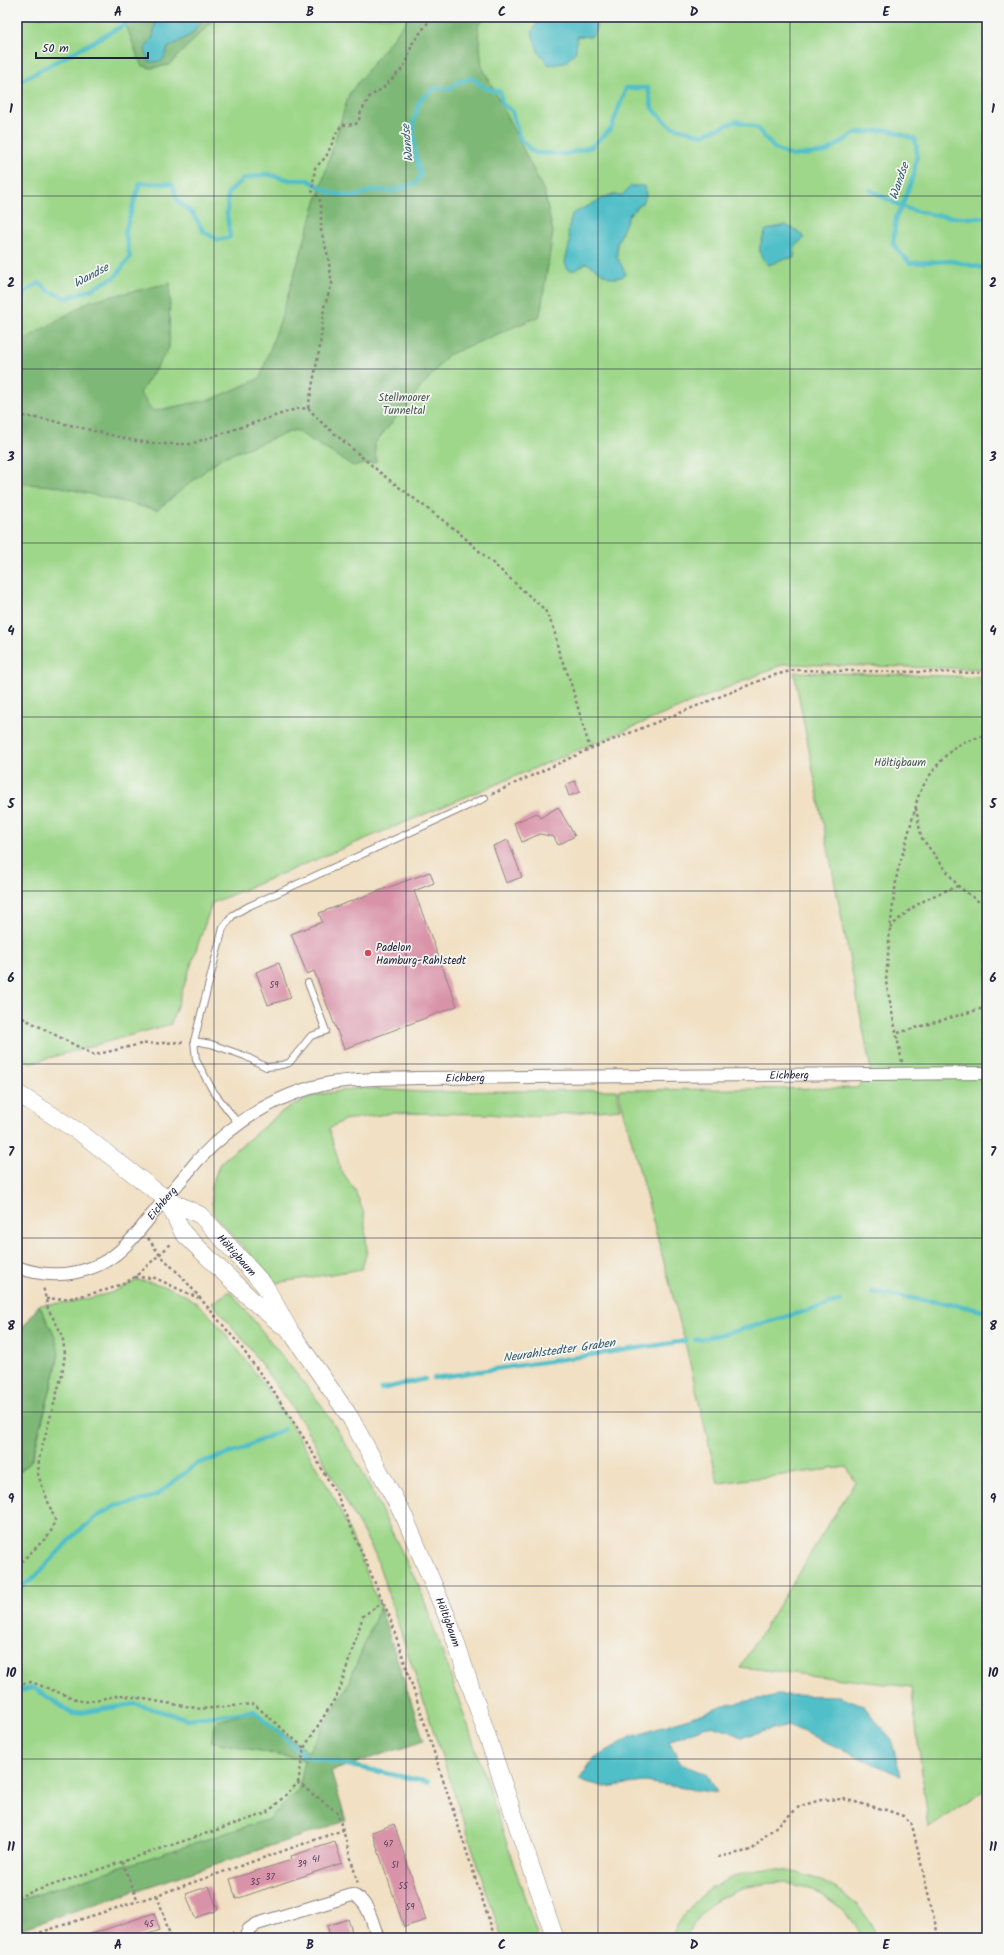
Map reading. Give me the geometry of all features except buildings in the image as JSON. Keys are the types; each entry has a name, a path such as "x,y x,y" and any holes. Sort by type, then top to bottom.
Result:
{"main road":[{"name":"Höltigbaum","path":"17,1093 82,1134 166,1199 200,1215 265,1286 290,1331 350,1417 405,1518 430,1573 466,1669 555,1938"},
{"name":"Höltigbaum","path":"166,1199 183,1233 253,1300 290,1331"}],"street":[{"name":"Eichberg","path":"17,1266 44,1274 67,1274 90,1269 112,1257 124,1248 211,1146 238,1123 258,1109 294,1093 332,1083 363,1079 987,1073"},
{"path":"245,1936 249,1929 258,1924 352,1894 360,1897 368,1909 378,1938"}],"lane":[{"path":"238,1123 213,1091 196,1060 194,1041 223,928 233,916 254,904 485,798"},
{"path":"194,1041 211,1044 245,1056 266,1067 289,1063 311,1036 326,1031 308,983"}],"path":[{"path":"308,408 320,346 324,307 332,284 328,256 321,230 322,206 319,198 312,191 312,176 315,168 326,157 338,130 342,125 356,124 370,96 382,89 407,61 412,44 432,17"},
{"path":"17,415 49,420 136,441 161,444 190,444 296,409 308,408"},
{"path":"308,408 321,422 383,475 456,531 545,610 554,629 559,652 590,750"},
{"path":"485,798 590,750 771,676 794,670 987,673"},
{"path":"987,735 956,746 934,769 916,797 921,838 958,886 987,908"},
{"path":"903,1063 898,1033 886,982 890,928 897,874 916,806"},
{"path":"890,928 905,913 928,898 958,886"},
{"path":"898,1033 987,1007"},
{"path":"17,1015 94,1055 141,1044 194,1041"},
{"path":"141,1228 159,1254 184,1280 238,1343 276,1394 307,1442 338,1497 390,1618 495,1938"},
{"path":"17,1566 50,1534 55,1520 38,1475 39,1459 62,1374 65,1354 62,1334 48,1309 46,1299 72,1298 110,1289 135,1277 183,1233"},
{"path":"135,1277 155,1278 199,1299"},
{"path":"17,1897 267,1813 298,1783 304,1748 339,1692 363,1616 383,1602"},
{"path":"17,1684 31,1682 84,1702 121,1695 201,1709 254,1704 304,1748"},
{"path":"298,1783 337,1812 357,1875 360,1897"},
{"path":"718,1857 752,1850 800,1806 821,1800 843,1799 903,1816 912,1824 937,1931 941,1938"},
{"path":"24,1938 138,1901 343,1830"},
{"path":"122,1862 138,1901"},
{"path":"157,1894 171,1938"},
{"path":"209,1938 229,1932 245,1936"}],"green space":[{"name":"Stellmoorer Tunneltal","path":"17,17 987,17 987,669 784,664 212,903 171,1024 31,1063 17,1056"},
{"path":"123,17 216,17 169,65 151,68 141,65"},
{"path":"409,17 485,17 478,26 482,66 544,191 553,232 540,316 448,355 375,443 376,462 353,466 295,430 221,458 157,510 61,487 17,483 17,344 90,301 170,283 169,348 140,393 153,411 213,399 260,378 280,321 349,94"},
{"path":"794,672 987,677 987,1789 929,1828 911,1687 740,1667 855,1482 847,1467 718,1483 683,1334 618,1090 857,1088 871,1070"},
{"path":"359,1088 423,1092 616,1090 621,1109 522,1117 489,1114 393,1113 344,1120 329,1129 341,1170 355,1190 364,1214 367,1251 362,1269 276,1283 213,1214 211,1187 220,1163 284,1110 316,1095"},
{"path":"138,1280 171,1288 193,1300 218,1325 248,1363 294,1429 334,1498 353,1538 380,1607 346,1689 308,1753 254,1711 210,1741 305,1760 299,1789 269,1820 17,1901 17,1475 32,1460 55,1373 59,1352 39,1305 72,1302 111,1293"},
{"path":"230,1291 323,1407 360,1467 421,1591 470,1732 538,1938 502,1938 375,1554 303,1423 246,1343 212,1303"},
{"path":"39,1305 55,1336 59,1352 55,1373 31,1460 17,1475 17,1336"},
{"path":"380,1607 424,1741 331,1771 346,1821 17,1930 17,1901 269,1819 299,1789 305,1760 210,1741 217,1721 254,1711 308,1752 346,1689"},
{"path":"764,1869 799,1873 831,1886 846,1896 859,1908 869,1922 877,1938 862,1938 856,1926 838,1906 814,1891 787,1883 774,1883 746,1888 719,1899 702,1913 686,1938 671,1938 687,1911 708,1891 720,1883 734,1877 748,1872"}],"water":[{"path":"162,17 204,17 192,34 168,48 162,61 149,62 145,49 153,37 156,21"},
{"path":"541,17 597,17 596,31 591,37 577,36 576,51 565,63 549,65 538,51 532,32"},
{"path":"631,186 644,186 646,195 644,201 629,215 617,244 617,257 626,274 621,277 610,277 586,263 576,270 568,270 565,262 570,242 568,232 572,214 610,195 622,195"},
{"path":"785,225 798,231 804,238 795,246 794,258 783,259 769,265 761,256 760,252 760,245 766,230"},
{"path":"778,1695 839,1696 863,1705 891,1739 901,1776 788,1725 742,1737 712,1725 668,1741 681,1764 708,1775 717,1793 644,1782 605,1787 579,1780 594,1758 631,1737 728,1705"}],"waterway":[{"path":"17,83 135,19 146,18 156,21"},
{"name":"Wandse","path":"17,325 21,322 20,308 24,294 40,283 48,291 67,298 90,290 115,277 130,257 125,232 140,183 172,184 178,201 194,215 203,231 218,240 230,237 227,214 228,193 243,179 266,174 290,180 308,180 331,193 355,197 372,190 392,191 415,184 421,175 415,153 413,124 420,100 435,88 450,89 458,82 473,78 484,88 500,92 502,104 512,111 520,139 535,153 566,154 591,147 611,129 626,88 648,88 652,108 670,126 702,135 736,121 757,128 775,149 792,156 826,152 856,133 888,130 915,139 917,152 914,174 902,206 896,217 893,245 910,263 952,261 987,269"},
{"path":"870,190 901,206 920,212 967,218 987,217"},
{"name":"Neurahlstedter Graben","path":"872,1292 962,1306 987,1312"},
{"name":"Neurahlstedter Graben","path":"695,1340 736,1331 841,1301"},
{"name":"Neurahlstedter Graben","path":"434,1378 686,1341"},
{"name":"Neurahlstedter Graben","path":"381,1389 425,1379"},
{"path":"17,1590 37,1575 75,1534 98,1516 115,1506 137,1502 157,1495 196,1464 240,1450 284,1429"},
{"path":"17,1691 34,1688 73,1714 135,1704 188,1719 254,1711 305,1756 428,1782"}],"place":[{"name":"Padelon Hamburg-Rahlstedt","path":"368,953"}]}
